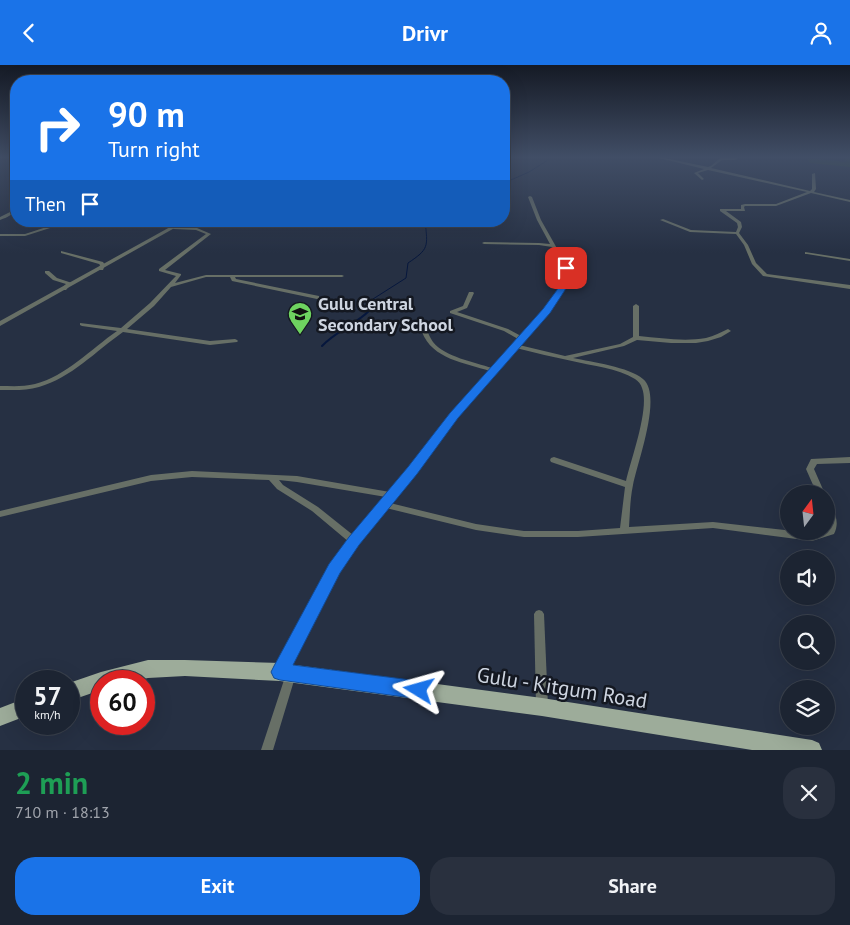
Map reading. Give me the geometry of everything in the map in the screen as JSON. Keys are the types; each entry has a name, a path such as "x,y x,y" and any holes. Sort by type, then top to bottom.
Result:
{"main road":[{"name":"Gulu - Kitgum Road","path":"80,688 148,669 185,668 286,673 542,707 812,750"},
{"path":"0,717 15,711"}],"street":[{"path":"798,189 850,201"},
{"path":"737,233 740,227 739,222 721,210 744,210 742,206 748,204 776,205 811,192 814,189"},
{"path":"267,750 286,673 335,569 354,541 390,495 412,471 454,415 556,298 564,281 566,268 539,220 530,197"},
{"path":"662,220 690,231 737,233"},
{"path":"0,237 25,235 51,227"},
{"path":"0,324 174,228 197,229 209,234 161,269 179,275 138,318 122,330 53,381 26,388 0,389"},
{"path":"737,233 746,245 754,264 765,275 850,287"},
{"path":"484,243 554,246"},
{"path":"63,252 101,263 103,265 101,269"},
{"path":"807,253 850,260"},
{"path":"47,272 55,279 69,283 64,289"},
{"path":"232,275 234,279 241,282 317,297"},
{"path":"171,285 206,276 342,276"},
{"path":"471,293 465,307 452,312 506,330 522,338"},
{"path":"636,306 636,338"},
{"path":"82,324 214,343 235,341"},
{"path":"565,358 622,345 636,338 687,341 715,339 728,331"},
{"path":"425,332 428,344 436,350 493,370"},
{"path":"515,346 631,375 642,381 646,386 646,420 629,485 624,531"},
{"path":"817,485 810,469 814,461 850,459"},
{"path":"554,460 629,485"},
{"path":"0,514 152,478 192,474 297,479 390,495"},
{"path":"271,477 280,487 315,509 354,541"},
{"path":"383,504 504,532 546,535 713,525 780,534"},
{"path":"538,614 542,707"}],"waterway":[{"path":"322,346 370,310 366,306 373,299 406,278 408,263 426,247 426,227"}],"place":[{"name":"Gulu Central Secondary School","path":"300,335"}],"route":[{"path":"419,690 280,672 335,569 354,541 390,495 412,471 454,415 546,311 561,290 566,268"}]}
